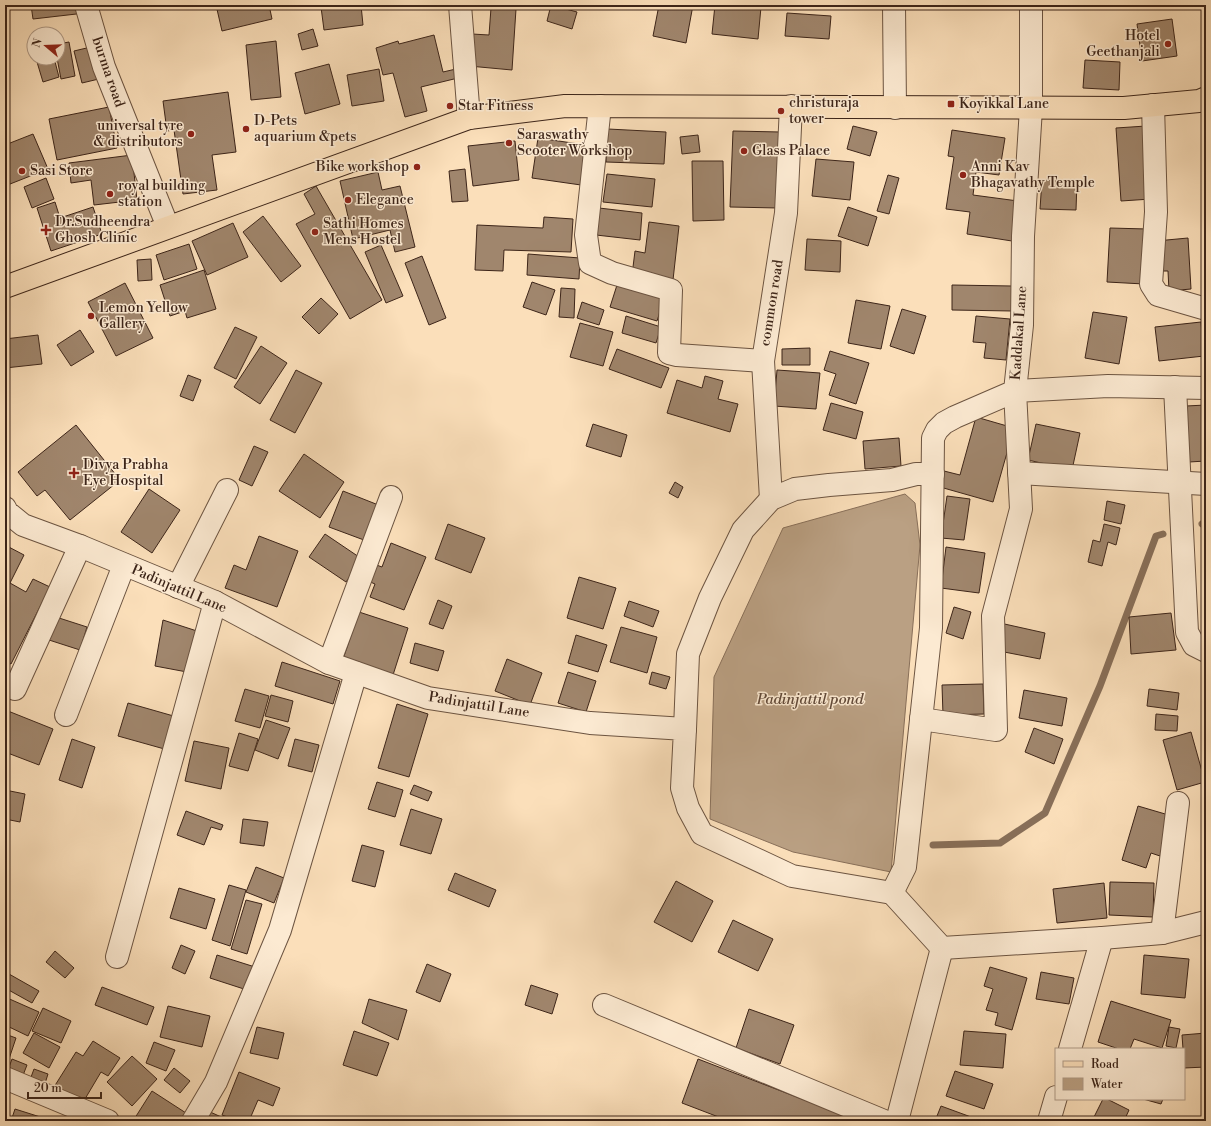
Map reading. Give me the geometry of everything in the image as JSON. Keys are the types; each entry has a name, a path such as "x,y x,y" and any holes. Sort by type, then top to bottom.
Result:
{"main road":[{"path":"5,287 469,118 565,106 1124,108 1199,101 1206,98"}],"street":[{"name":"burma road","path":"86,5 104,67 168,227"},
{"path":"460,5 469,118"},
{"path":"894,5 894,108"},
{"name":"Kaddakal Lane","path":"892,892 905,867 930,628 933,438 944,423 1015,391 1022,325 1023,236 1031,108 1031,5"},
{"path":"1153,105 1156,212 1151,284 1158,295 1206,309"},
{"name":"common road","path":"600,106 586,235 590,263 612,274 672,290 669,353 677,355 763,361 786,214 791,106"},
{"path":"763,361 771,499"},
{"path":"921,719 996,730 993,616 1021,509 1015,391 1108,386 1206,388"},
{"path":"1175,387 1187,632 1194,645 1206,651"},
{"path":"1020,473 1206,484"},
{"path":"933,474 916,474 892,480 795,489 771,499 743,530 710,598 688,654 682,788 688,808 702,834 792,876 892,892 942,948"},
{"path":"178,587 227,490"},
{"path":"329,663 391,497"},
{"name":"Padinjattil Lane","path":"5,508 7,512 23,525 80,546 215,602 329,663 428,698 590,723 685,730"},
{"path":"16,689 80,546"},
{"path":"66,715 124,565"},
{"path":"117,957 215,602"},
{"path":"193,1121 216,1082 280,930 356,673"},
{"path":"1162,932 1178,803"},
{"path":"942,948 1102,938 1162,932 1206,922"},
{"path":"1070,1048 1102,938"},
{"path":"897,1121 942,948"},
{"path":"604,1005 884,1121"},
{"path":"5,1078 108,1121"},
{"path":"1049,1121 1055,1100"}],"water":[{"name":"Padinjattil pond","path":"905,494 915,503 920,545 891,872 793,852 710,819 714,677 783,528"}],"building":[{"path":"31,5 84,5 85,13 33,19"},
{"path":"216,5 269,5 272,19 222,31"},
{"path":"335,5 361,5 363,25 324,30 321,7"},
{"path":"551,5 577,12 572,29 547,21"},
{"path":"659,5 693,5 686,43 653,36"},
{"path":"715,5 761,7 758,39 712,34"},
{"path":"1043,5 1097,5 1097,9 1043,7"},
{"path":"491,8 516,9 512,70 469,66 472,34 489,35"},
{"path":"787,13 831,16 829,39 785,36"},
{"path":"1172,19 1177,56 1142,61 1137,24"},
{"path":"313,29 318,46 302,50 298,34"},
{"path":"434,35 443,72 456,69 458,78 421,87 427,111 405,117 393,73 383,75 376,48 398,41 399,44"},
{"path":"276,41 281,97 251,100 246,45"},
{"path":"69,42 75,76 61,79 59,66 66,66 66,43"},
{"path":"95,46 103,78 82,83 74,51"},
{"path":"1085,60 1120,62 1119,90 1083,88"},
{"path":"329,64 340,104 305,114 295,73"},
{"path":"38,66 56,66 59,77 43,82"},
{"path":"379,69 384,101 352,106 347,75"},
{"path":"228,92 236,152 212,155 217,190 183,194 174,130 167,131 163,101"},
{"path":"109,107 117,148 57,160 49,119"},
{"path":"853,126 877,132 870,156 847,149"},
{"path":"1146,126 1151,199 1121,201 1116,128"},
{"path":"608,129 666,132 664,164 606,162"},
{"path":"952,130 1005,138 999,175 976,172 973,195 1018,201 1012,241 967,234 970,212 946,209 954,157 948,156"},
{"path":"733,131 780,132 778,208 730,207"},
{"path":"33,134 48,169 5,186 5,145"},
{"path":"698,135 700,152 682,154 680,137"},
{"path":"538,138 586,145 581,185 532,178"},
{"path":"515,141 519,180 473,186 468,146"},
{"path":"132,155 137,200 94,205 91,180 71,183 69,163"},
{"path":"816,159 854,162 850,200 812,196"},
{"path":"692,161 723,161 724,220 693,221"},
{"path":"465,169 468,201 452,202 449,171"},
{"path":"378,172 382,190 400,186 415,247 395,252 390,230 353,239 340,181"},
{"path":"607,174 655,179 652,207 603,202"},
{"path":"888,175 899,178 889,214 877,211"},
{"path":"46,178 54,199 32,208 24,187"},
{"path":"1042,180 1077,182 1076,210 1040,209"},
{"path":"316,186 382,300 350,319 296,224 315,214 304,194"},
{"path":"55,202 60,218 93,207 102,234 51,251 37,208"},
{"path":"848,207 877,217 868,246 838,236"},
{"path":"599,208 642,213 640,240 596,235"},
{"path":"263,216 301,266 281,282 243,232"},
{"path":"544,217 573,219 571,252 504,250 503,271 475,270 477,225 543,228"},
{"path":"649,222 679,226 673,280 632,275 635,251 645,253"},
{"path":"233,223 248,257 207,275 192,241"},
{"path":"1110,228 1147,229 1144,284 1107,282"},
{"path":"1188,238 1191,289 1169,291 1168,271 1158,271 1156,241"},
{"path":"807,239 841,241 840,272 805,270"},
{"path":"189,244 197,269 164,280 156,255"},
{"path":"381,245 403,296 386,303 365,252"},
{"path":"528,254 580,258 579,279 527,275"},
{"path":"422,256 446,318 429,325 405,263"},
{"path":"151,259 152,280 138,281 137,260"},
{"path":"204,270 216,309 187,318 185,311 170,316 160,285"},
{"path":"532,282 555,290 546,315 523,307"},
{"path":"125,283 153,338 116,356 88,302"},
{"path":"617,285 664,299 657,321 610,307"},
{"path":"952,285 1012,286 1012,311 952,310"},
{"path":"561,288 575,289 574,318 559,317"},
{"path":"321,298 338,314 319,334 302,317"},
{"path":"856,300 890,306 881,349 848,343"},
{"path":"582,302 604,310 599,325 577,318"},
{"path":"902,309 926,316 914,354 890,346"},
{"path":"1093,312 1127,317 1119,364 1085,358"},
{"path":"626,316 661,327 656,343 622,333"},
{"path":"976,316 1010,319 1006,360 984,358 986,343 973,342"},
{"path":"1201,322 1204,356 1159,361 1155,327"},
{"path":"580,323 613,332 603,366 570,357"},
{"path":"235,327 257,337 236,379 214,368"},
{"path":"80,330 94,352 71,366 57,345"},
{"path":"38,335 42,364 5,368 5,339"},
{"path":"261,346 287,363 260,404 234,387"},
{"path":"810,348 810,365 782,365 782,349"},
{"path":"617,349 669,368 661,388 609,369"},
{"path":"830,351 869,363 856,404 829,395 836,374 824,370"},
{"path":"296,370 322,383 295,433 270,420"},
{"path":"777,370 820,373 816,409 774,406"},
{"path":"188,375 201,380 193,401 180,396"},
{"path":"705,376 723,381 718,399 738,404 730,432 667,413 677,380 702,388"},
{"path":"831,403 863,412 856,439 823,430"},
{"path":"1206,405 1206,461 1189,462 1186,406"},
{"path":"976,417 1014,428 993,502 940,487 944,471 960,475"},
{"path":"593,424 627,435 621,457 586,446"},
{"path":"1036,424 1080,433 1072,470 1028,460"},
{"path":"76,425 120,480 70,520 45,490 37,496 18,472"},
{"path":"899,438 901,466 865,469 863,441"},
{"path":"254,446 268,452 252,486 239,480"},
{"path":"304,454 344,482 320,518 279,491"},
{"path":"675,482 683,487 678,498 669,493"},
{"path":"149,489 180,510 152,553 121,532"},
{"path":"343,491 386,508 372,543 329,527"},
{"path":"947,496 970,499 964,540 941,538"},
{"path":"1107,501 1125,505 1121,524 1104,520"},
{"path":"448,524 485,538 471,573 435,559"},
{"path":"1104,524 1120,528 1116,545 1108,542 1102,566 1088,562 1093,540 1100,542"},
{"path":"325,534 362,559 346,582 309,557"},
{"path":"259,536 298,551 277,607 225,588 234,565 246,570"},
{"path":"391,543 426,557 404,610 370,597 375,584 361,578 368,562 382,567"},
{"path":"5,545 24,555 10,583 26,592 33,579 50,587 11,664 5,661"},
{"path":"946,547 985,553 979,593 941,588"},
{"path":"579,577 616,588 603,629 567,618"},
{"path":"438,600 452,606 443,629 429,624"},
{"path":"629,601 659,611 653,627 624,616"},
{"path":"954,607 971,612 963,639 946,633"},
{"path":"359,612 408,628 393,675 343,659"},
{"path":"1171,613 1176,650 1131,654 1129,617"},
{"path":"56,617 87,627 80,650 49,640"},
{"path":"1206,618 1206,634 1203,633"},
{"path":"163,620 200,632 187,672 155,666"},
{"path":"1000,623 1045,633 1040,659 994,650"},
{"path":"621,627 657,637 647,673 610,662"},
{"path":"576,635 607,645 598,672 568,663"},
{"path":"415,643 444,651 438,671 410,663"},
{"path":"507,659 542,673 530,705 495,691"},
{"path":"282,662 340,681 333,704 275,686"},
{"path":"568,672 596,681 586,712 558,703"},
{"path":"652,672 670,677 666,689 649,684"},
{"path":"983,684 984,714 943,715 942,685"},
{"path":"245,689 269,696 260,728 235,721"},
{"path":"1149,689 1179,693 1177,710 1147,706"},
{"path":"1024,690 1067,698 1062,726 1019,718"},
{"path":"271,695 293,701 288,722 265,716"},
{"path":"128,703 177,717 168,750 118,736"},
{"path":"397,704 428,714 409,777 378,768"},
{"path":"8,711 53,729 39,765 5,752 5,720"},
{"path":"1156,714 1178,716 1177,731 1155,730"},
{"path":"266,720 290,728 278,759 255,750"},
{"path":"1034,728 1063,739 1054,764 1025,752"},
{"path":"1191,732 1205,782 1177,790 1163,740"},
{"path":"239,733 258,739 248,771 229,766"},
{"path":"72,739 95,747 82,788 59,780"},
{"path":"295,739 319,745 312,772 288,766"},
{"path":"194,741 229,748 221,789 185,781"},
{"path":"377,782 403,790 395,817 368,809"},
{"path":"414,785 432,792 428,801 410,794"},
{"path":"5,790 25,794 20,822 5,819"},
{"path":"1138,806 1172,816 1160,856 1151,853 1146,868 1122,860"},
{"path":"411,809 442,819 431,854 400,845"},
{"path":"186,811 223,825 221,830 211,827 204,845 177,835"},
{"path":"243,819 268,822 264,846 240,843"},
{"path":"362,845 384,851 375,887 352,881"},
{"path":"256,867 284,878 274,903 246,892"},
{"path":"455,873 496,890 489,907 448,890"},
{"path":"676,881 713,901 692,942 654,922"},
{"path":"1110,882 1154,883 1153,917 1109,915"},
{"path":"1104,883 1107,918 1057,923 1053,889"},
{"path":"229,885 246,890 230,946 212,940"},
{"path":"179,888 215,899 206,929 170,918"},
{"path":"246,900 262,904 247,954 231,949"},
{"path":"733,920 773,939 758,971 718,952"},
{"path":"181,945 195,951 185,974 172,968"},
{"path":"55,951 74,968 65,978 46,962"},
{"path":"217,955 255,967 247,990 210,978"},
{"path":"1144,955 1189,959 1185,998 1141,994"},
{"path":"427,964 451,974 440,1002 416,992"},
{"path":"990,967 1027,978 1012,1030 995,1025 998,1013 986,1010 993,989 984,986"},
{"path":"1041,972 1074,978 1069,1004 1036,999"},
{"path":"9,974 39,991 32,1003 5,988 5,982"},
{"path":"531,985 558,994 552,1014 525,1005"},
{"path":"102,987 154,1007 147,1025 95,1005"},
{"path":"5,997 39,1012 28,1036 5,1025"},
{"path":"369,999 407,1010 398,1040 362,1023"},
{"path":"1111,1001 1171,1020 1162,1048 1134,1039 1130,1048 1116,1048 1098,1042"},
{"path":"168,1006 210,1016 202,1047 160,1037"},
{"path":"43,1008 71,1021 61,1043 32,1031"},
{"path":"749,1009 794,1025 780,1064 736,1048"},
{"path":"257,1027 284,1033 278,1059 250,1053"},
{"path":"1169,1027 1180,1029 1176,1048 1166,1046"},
{"path":"354,1031 389,1043 377,1076 343,1065"},
{"path":"964,1031 1006,1034 1003,1068 960,1065"},
{"path":"34,1033 60,1047 49,1068 23,1053"},
{"path":"1206,1033 1206,1067 1185,1068 1185,1048 1183,1048 1182,1035"},
{"path":"5,1034 16,1038 6,1068 5,1067"},
{"path":"93,1041 120,1058 108,1076 101,1072 82,1104 54,1087 76,1052 83,1056"},
{"path":"154,1042 175,1050 166,1071 146,1063"},
{"path":"132,1056 157,1079 132,1106 107,1082"},
{"path":"12,1059 27,1065 20,1083 5,1078"},
{"path":"698,1059 854,1119 853,1121 729,1121 682,1103"},
{"path":"174,1068 190,1081 180,1093 164,1080"},
{"path":"34,1069 48,1074 42,1093 27,1088"},
{"path":"955,1071 993,1084 984,1109 946,1096"},
{"path":"239,1072 280,1088 273,1106 258,1100 249,1121 239,1121 222,1115"},
{"path":"152,1091 186,1113 181,1121 133,1121"},
{"path":"1102,1100 1109,1100 1129,1110 1124,1121 1092,1121"},
{"path":"1147,1100 1163,1100 1161,1104"},
{"path":"941,1106 982,1121 935,1121"},
{"path":"15,1109 53,1121 11,1121"},
{"path":"208,1111 230,1121 203,1121"}],"waterway":[{"path":"1202,524 1206,522"},
{"path":"933,845 1000,843 1045,813 1100,686 1156,536 1163,534"}],"place":[{"name":"Hotel Geethanjali","path":"1168,44"},
{"name":"Koyikkal Lane","path":"951,104"},
{"name":"Star Fitness","path":"450,106"},
{"name":"christuraja tower","path":"781,111"},
{"name":"D-Pets aquarium &pets","path":"246,129"},
{"name":"universal tyre & distributors","path":"191,134"},
{"name":"Saraswathy Scooter Workshop","path":"509,143"},
{"name":"Glass Palace","path":"744,151"},
{"name":"Bike workshop","path":"417,167"},
{"name":"Sasi Store","path":"22,171"},
{"name":"Anni Kav Bhagavathy Temple","path":"963,175"},
{"name":"royal building station","path":"110,194"},
{"name":"Elegance","path":"348,200"},
{"name":"Dr.Sudheendra Ghosh Clinic","path":"46,230"},
{"name":"Sathi Homes Mens Hostel","path":"315,232"},
{"name":"Lemon Yellow Gallery","path":"91,316"},
{"name":"Divya Prabha Eye Hospital","path":"74,473"}]}
